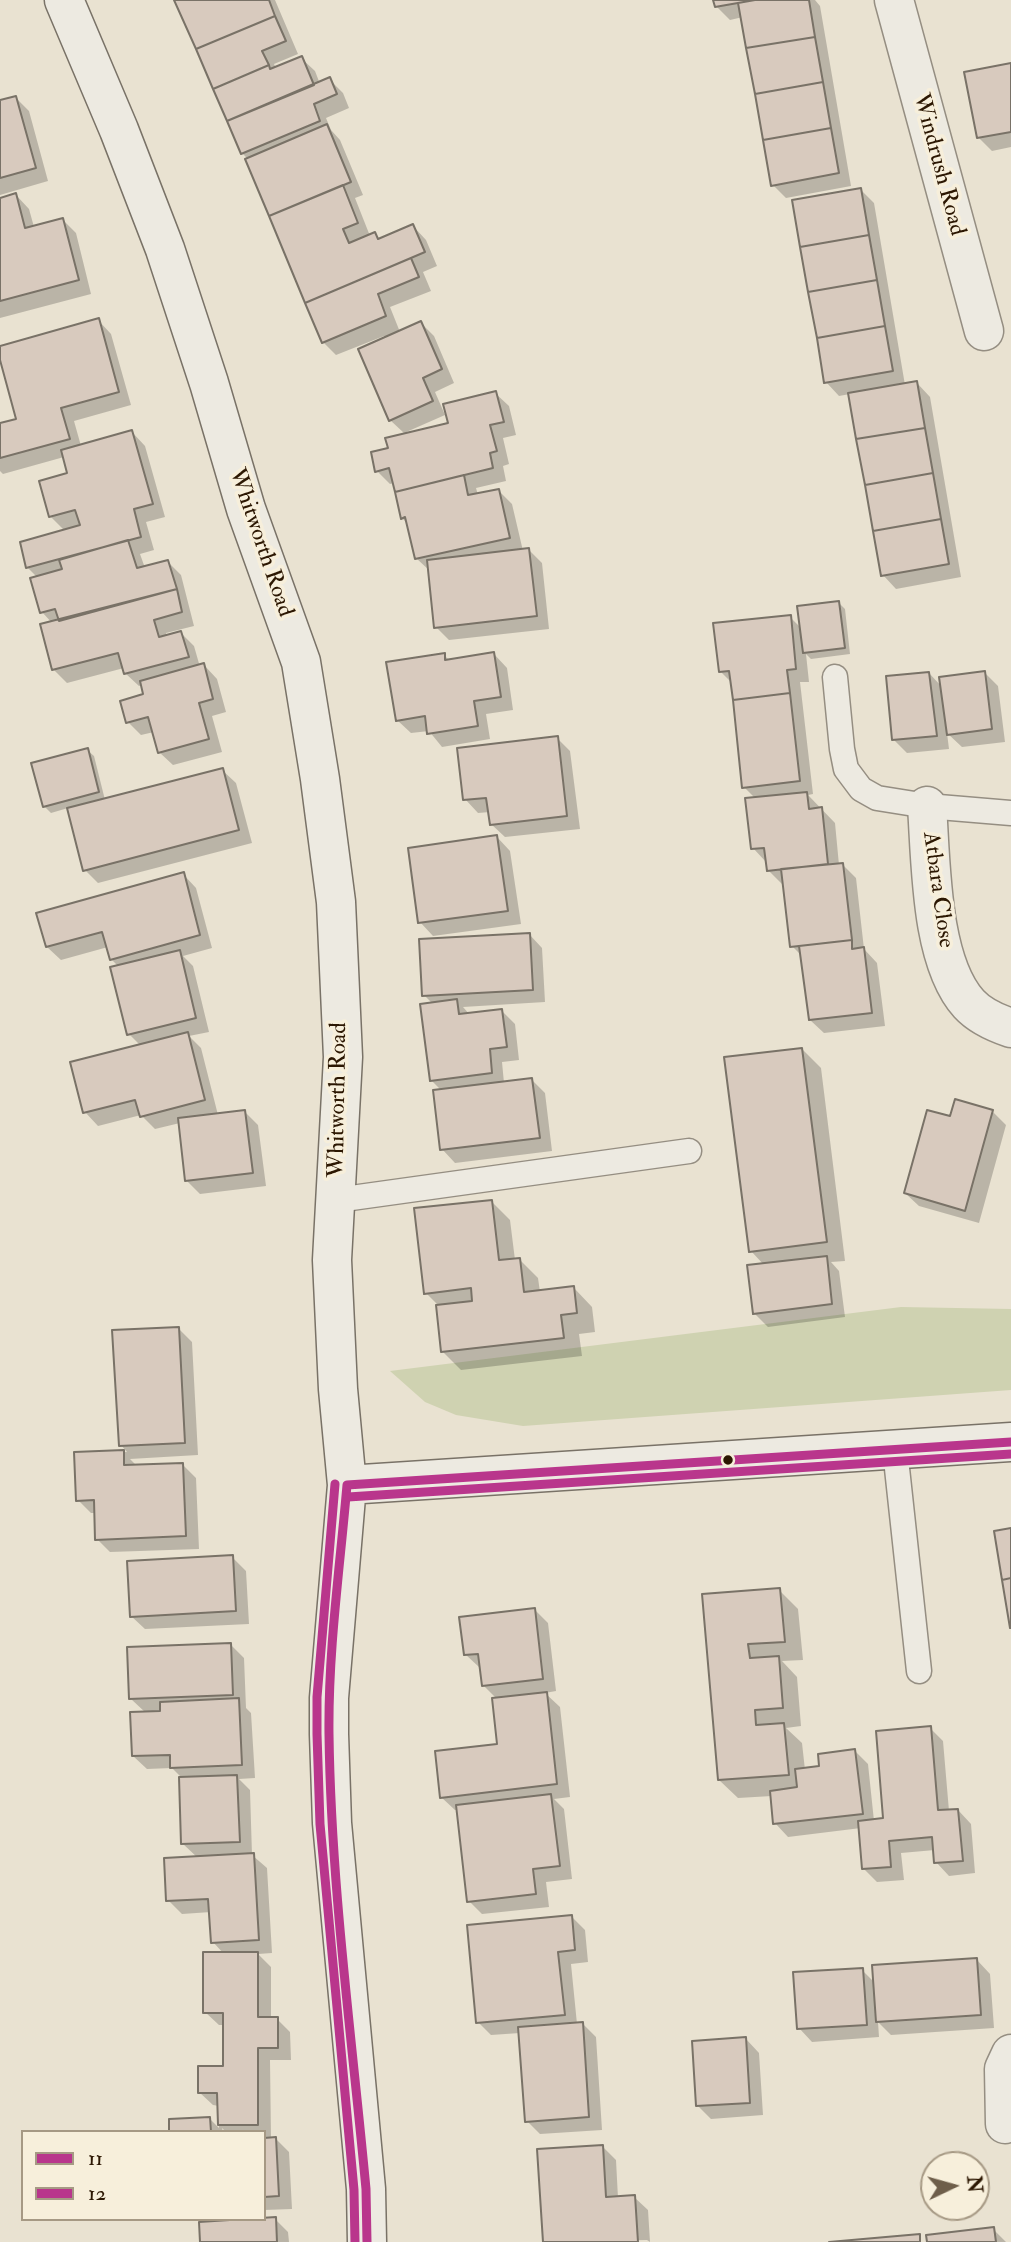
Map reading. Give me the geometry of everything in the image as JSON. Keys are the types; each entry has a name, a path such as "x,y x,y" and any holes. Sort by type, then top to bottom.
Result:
{"main road":[{"name":"Whitworth Road","path":"64,0 120,130 165,249 209,383 246,509 301,662 320,779 336,902 343,1058 332,1260 338,1389 347,1485 329,1698 329,1734 332,1823 366,2189 367,2242"},
{"name":"Windrush Road","path":"894,0 984,331"},
{"name":"Atbara Close","path":"927,806 935,910 948,965 969,1004 980,1013 1011,1028"},
{"path":"347,1485 1011,1442"},
{"path":"1005,2124 1004,2069 1011,2054"}],"lane":[{"path":"835,677 846,769 861,789 877,798 927,806 1011,813"},
{"path":"337,1200 689,1151"},
{"path":"895,1450 919,1671"}],"green space":[{"path":"901,1307 1011,1309 1011,1390 523,1426 456,1415 425,1402 390,1371"}],"building":[{"path":"174,0 269,0 275,16 196,49"},
{"path":"713,0 755,0 715,7"},
{"path":"755,0 809,0 815,37 746,48 738,3"},
{"path":"275,16 286,41 262,51 269,65 213,89 196,49"},
{"path":"815,37 823,82 755,94 746,48"},
{"path":"302,56 314,85 227,121 213,89 269,65 270,69"},
{"path":"1011,63 1011,132 977,138 964,72"},
{"path":"330,77 337,94 314,104 320,121 241,154 227,121"},
{"path":"823,82 831,128 763,140 755,94"},
{"path":"16,96 36,168 0,178 0,100"},
{"path":"327,124 351,182 269,216 245,159"},
{"path":"831,128 839,173 771,186 763,140"},
{"path":"343,185 358,223 343,229 349,243 375,232 378,239 413,224 425,252 305,303 269,216"},
{"path":"861,188 869,235 800,247 792,200"},
{"path":"16,193 25,228 63,218 79,280 0,301 0,198"},
{"path":"869,235 877,280 808,292 800,247"},
{"path":"411,258 419,277 378,294 386,316 322,343 305,303"},
{"path":"877,280 885,326 817,338 808,292"},
{"path":"99,318 119,392 61,408 70,439 0,458 0,423 16,419 0,360 0,346"},
{"path":"421,321 442,369 423,378 433,401 389,421 358,349"},
{"path":"885,326 893,371 824,383 817,338"},
{"path":"917,381 925,428 856,439 848,393"},
{"path":"496,391 504,422 490,425 497,451 490,453 493,468 395,492 389,468 375,472 371,452 388,448 385,438 448,423 443,404"},
{"path":"925,428 933,473 865,485 856,439"},
{"path":"132,430 153,504 134,509 141,537 26,568 20,542 80,525 75,510 49,517 39,481 67,473 61,450"},
{"path":"933,473 941,519 873,531 865,485"},
{"path":"464,475 468,495 499,489 510,538 415,559 405,517 401,519 395,492"},
{"path":"941,519 949,564 881,576 873,531"},
{"path":"128,540 137,568 168,560 177,589 59,621 55,609 40,613 30,578 62,569 59,560"},
{"path":"529,548 537,616 434,628 427,560"},
{"path":"177,589 182,612 154,620 159,637 181,631 189,657 124,674 118,653 52,670 40,624"},
{"path":"839,601 845,648 803,653 797,606"},
{"path":"791,615 796,669 787,670 790,693 733,700 729,671 719,672 713,623"},
{"path":"494,652 501,697 474,701 478,726 427,734 425,716 396,721 386,662 445,653 445,660"},
{"path":"204,663 213,699 199,703 209,739 158,753 148,717 126,723 120,701 143,694 140,681"},
{"path":"985,671 992,729 947,735 939,677"},
{"path":"929,672 937,736 892,740 886,676"},
{"path":"790,693 800,781 742,788 733,700"},
{"path":"558,736 567,816 490,825 486,798 463,800 457,748"},
{"path":"88,748 99,792 43,807 31,763"},
{"path":"223,768 239,830 83,871 67,808"},
{"path":"807,792 809,809 822,807 828,864 767,871 764,848 751,849 745,798"},
{"path":"497,835 508,911 418,923 408,848"},
{"path":"843,863 852,940 790,947 781,869"},
{"path":"184,872 200,935 110,960 102,932 46,947 36,913"},
{"path":"530,933 533,990 422,996 419,939"},
{"path":"852,940 852,949 864,947 872,1013 809,1020 799,946"},
{"path":"180,950 196,1018 127,1035 110,967"},
{"path":"457,999 459,1014 502,1009 507,1047 490,1049 492,1073 430,1081 420,1004"},
{"path":"188,1032 205,1100 140,1117 135,1100 83,1113 70,1062"},
{"path":"802,1048 827,1242 749,1252 724,1057"},
{"path":"532,1078 540,1138 440,1150 433,1090"},
{"path":"955,1099 993,1110 965,1211 904,1193 927,1110 950,1116"},
{"path":"245,1110 253,1173 185,1181 178,1118"},
{"path":"492,1200 499,1260 520,1258 524,1292 574,1286 577,1313 561,1315 564,1338 441,1352 436,1305 472,1301 471,1288 424,1294 414,1208"},
{"path":"827,1256 832,1304 753,1314 747,1265"},
{"path":"179,1327 185,1443 119,1446 112,1330"},
{"path":"124,1450 124,1465 183,1463 186,1536 95,1540 94,1500 76,1501 74,1452"},
{"path":"1011,1528 1011,1578 1002,1580 994,1531"},
{"path":"233,1555 236,1611 130,1617 127,1561"},
{"path":"1011,1578 1011,1628 1010,1628 1002,1580"},
{"path":"780,1588 785,1642 748,1644 750,1658 779,1656 783,1708 755,1710 756,1725 784,1723 789,1775 718,1780 702,1594"},
{"path":"535,1608 543,1679 482,1686 478,1654 464,1655 459,1617"},
{"path":"231,1643 233,1695 129,1699 127,1647"},
{"path":"547,1692 557,1784 440,1798 435,1751 497,1744 492,1698"},
{"path":"239,1698 242,1765 170,1768 170,1755 132,1756 130,1712 160,1711 160,1702"},
{"path":"931,1726 938,1810 958,1809 963,1861 934,1863 932,1837 889,1841 891,1867 862,1869 858,1821 883,1818 876,1731"},
{"path":"855,1749 863,1814 773,1824 770,1791 797,1787 795,1769 819,1766 818,1754"},
{"path":"237,1775 240,1842 181,1844 179,1777"},
{"path":"551,1794 560,1866 533,1869 536,1894 467,1902 456,1805"},
{"path":"254,1853 259,1940 211,1943 208,1899 166,1901 164,1858"},
{"path":"572,1915 575,1950 558,1952 565,2015 476,2023 467,1925"},
{"path":"203,1952 258,1952 258,2017 278,2017 278,2048 258,2048 258,2125 218,2125 217,2093 198,2093 198,2066 223,2066 223,2013 203,2013"},
{"path":"977,1958 981,2015 876,2022 872,1965"},
{"path":"863,1968 867,2025 797,2029 793,1972"},
{"path":"583,2022 589,2117 525,2122 518,2027"},
{"path":"746,2037 750,2103 696,2106 692,2041"},
{"path":"210,2117 211,2130 169,2130 169,2119"},
{"path":"276,2137 279,2196 266,2197 266,2138"},
{"path":"603,2145 606,2197 635,2195 638,2242 543,2242 537,2149"},
{"path":"276,2217 277,2242 200,2242 199,2222 266,2221 266,2218"},
{"path":"994,2227 996,2242 927,2242 926,2235"},
{"path":"920,2234 920,2242 829,2242"}],"transit line":[{"name":"11","path":"347,1485 1011,1442"},
{"name":"12","path":"348,1497 1011,1454"},
{"name":"12","path":"335,1484 317,1697 317,1734 320,1824 354,2190 355,2242"},
{"name":"11","path":"347,1485 332,1640 329,1734 338,1905 366,2189 367,2242"}]}
